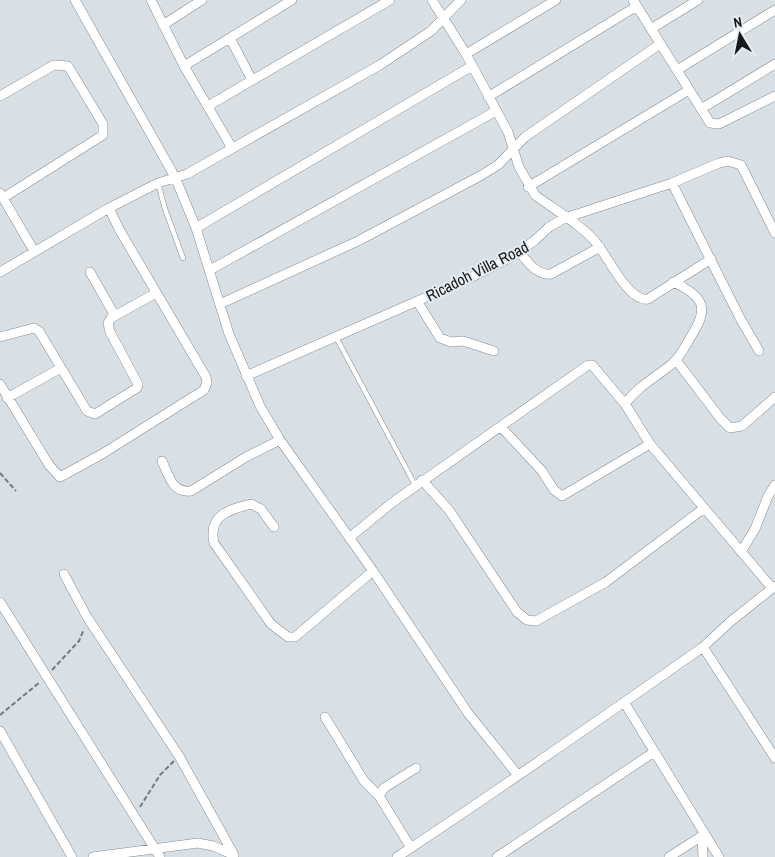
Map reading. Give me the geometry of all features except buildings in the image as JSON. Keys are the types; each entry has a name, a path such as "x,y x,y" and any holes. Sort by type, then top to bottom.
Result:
{"street":[{"path":"75,0 175,177 196,228 220,304 246,376 280,440 373,571 468,713 517,774"},
{"path":"151,0 184,66 232,148"},
{"path":"163,25 202,0"},
{"path":"184,66 292,0"},
{"path":"208,106 390,0"},
{"path":"432,0 466,54 496,111 514,148 528,187 535,195 576,225 600,247 624,284 636,297 644,300 648,299 711,259"},
{"path":"0,272 109,208 158,183 188,174 380,64 421,38 461,0"},
{"path":"466,54 556,0"},
{"path":"651,29 698,0"},
{"path":"488,97 635,3 710,123 719,124 775,96"},
{"path":"676,70 775,10"},
{"path":"230,38 252,80"},
{"path":"220,304 358,241 473,180 498,165 525,137 660,44"},
{"path":"701,109 775,64"},
{"path":"0,96 54,65 68,66 103,124 103,135 2,195 34,251"},
{"path":"196,228 472,66"},
{"path":"528,187 689,90"},
{"path":"210,270 496,111"},
{"name":"Ricadoh Villa Road","path":"246,376 335,335 470,278 519,252 549,227 565,218 672,183 719,163 736,162 741,165 775,233"},
{"path":"672,183 759,351"},
{"path":"0,384 49,465 60,477 204,390 207,383 206,377 156,293 109,208"},
{"path":"519,252 538,272 545,275 552,274 600,247"},
{"path":"90,272 115,316"},
{"path":"625,404 630,396 676,360 701,322 702,312 699,300 692,292 673,282"},
{"path":"0,337 34,328 39,331 90,414 95,414 137,388 138,380 110,332 108,323 115,316 156,293"},
{"path":"417,301 440,338 451,342 464,341 494,351"},
{"path":"676,360 720,418 730,428 742,426 775,397"},
{"path":"349,538 419,483 588,366 596,368 625,404 650,444 703,509 774,588 730,622 703,647 517,774 469,811 397,857"},
{"path":"7,398 61,368"},
{"path":"501,427 542,471 554,490 562,496 650,444"},
{"path":"162,461 175,488 182,492 191,491 246,457 280,440"},
{"path":"419,483 449,510 517,612 527,620 536,622 606,582 703,509"},
{"path":"741,552 755,529 768,496 775,485"},
{"path":"274,528 261,509 251,504 218,516 214,522 212,535 214,543 272,624 288,637 295,637 373,571"},
{"path":"64,574 87,617 179,756 234,856"},
{"path":"0,602 160,857"},
{"path":"703,647 775,758"},
{"path":"624,702 703,835 719,857"},
{"path":"324,717 364,782 379,796 411,848"},
{"path":"0,731 72,857"},
{"path":"497,857 654,752"},
{"path":"379,796 384,788 416,768"},
{"path":"669,857 703,835"},
{"path":"703,835 703,857"},
{"path":"93,857 198,843 213,846 234,856"}],"lane":[{"path":"158,183 165,209 183,258"},
{"path":"335,335 419,483"}],"path":[{"path":"0,472 16,491"},
{"path":"134,818 150,788 179,756"}]}
